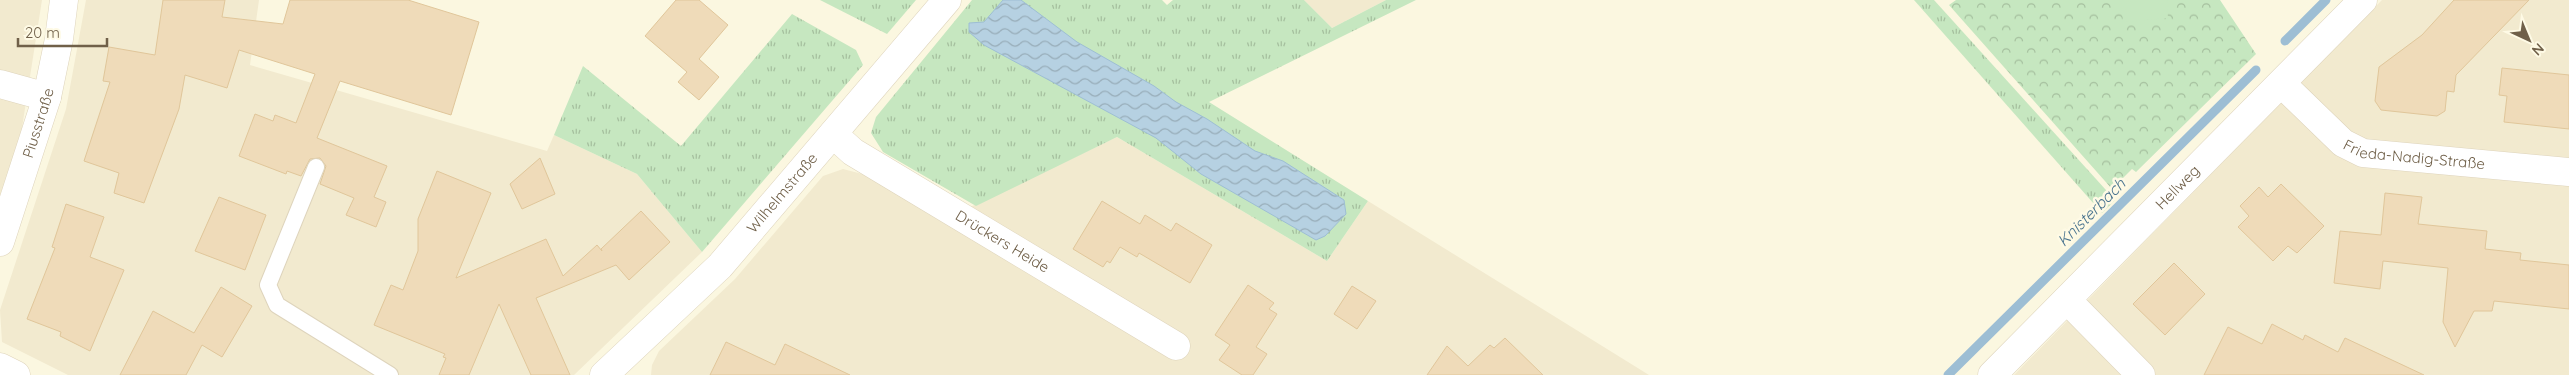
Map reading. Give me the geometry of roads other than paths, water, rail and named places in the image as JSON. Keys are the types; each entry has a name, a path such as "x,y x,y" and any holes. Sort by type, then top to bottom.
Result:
{"street":[{"name":"Piusstraße","path":"0,242 47,97 64,0"},
{"name":"Wilhelmstraße","path":"604,375 720,266 947,0"},
{"name":"Hellweg","path":"1992,375 2363,0"},
{"path":"0,84 47,97"},
{"name":"Frieda-Nadig-Straße","path":"2282,84 2343,143 2363,153 2569,172"},
{"name":"Drückers Heide","path":"833,134 853,152 1176,346"},
{"path":"2067,300 2141,375"},
{"path":"0,368 16,375"}],"lane":[{"path":"316,167 268,285 277,305 390,375"}],"water":[{"path":"1003,0 1021,0 1077,42 1154,86 1176,102 1207,119 1255,151 1283,161 1344,200 1346,214 1325,236 1316,240 1201,174 1156,138 984,45 969,32 969,23 984,22"}],"waterway":[{"name":"Knisterbach","path":"2285,41 2326,0"},
{"name":"Knisterbach","path":"1948,375 2256,70"}]}
